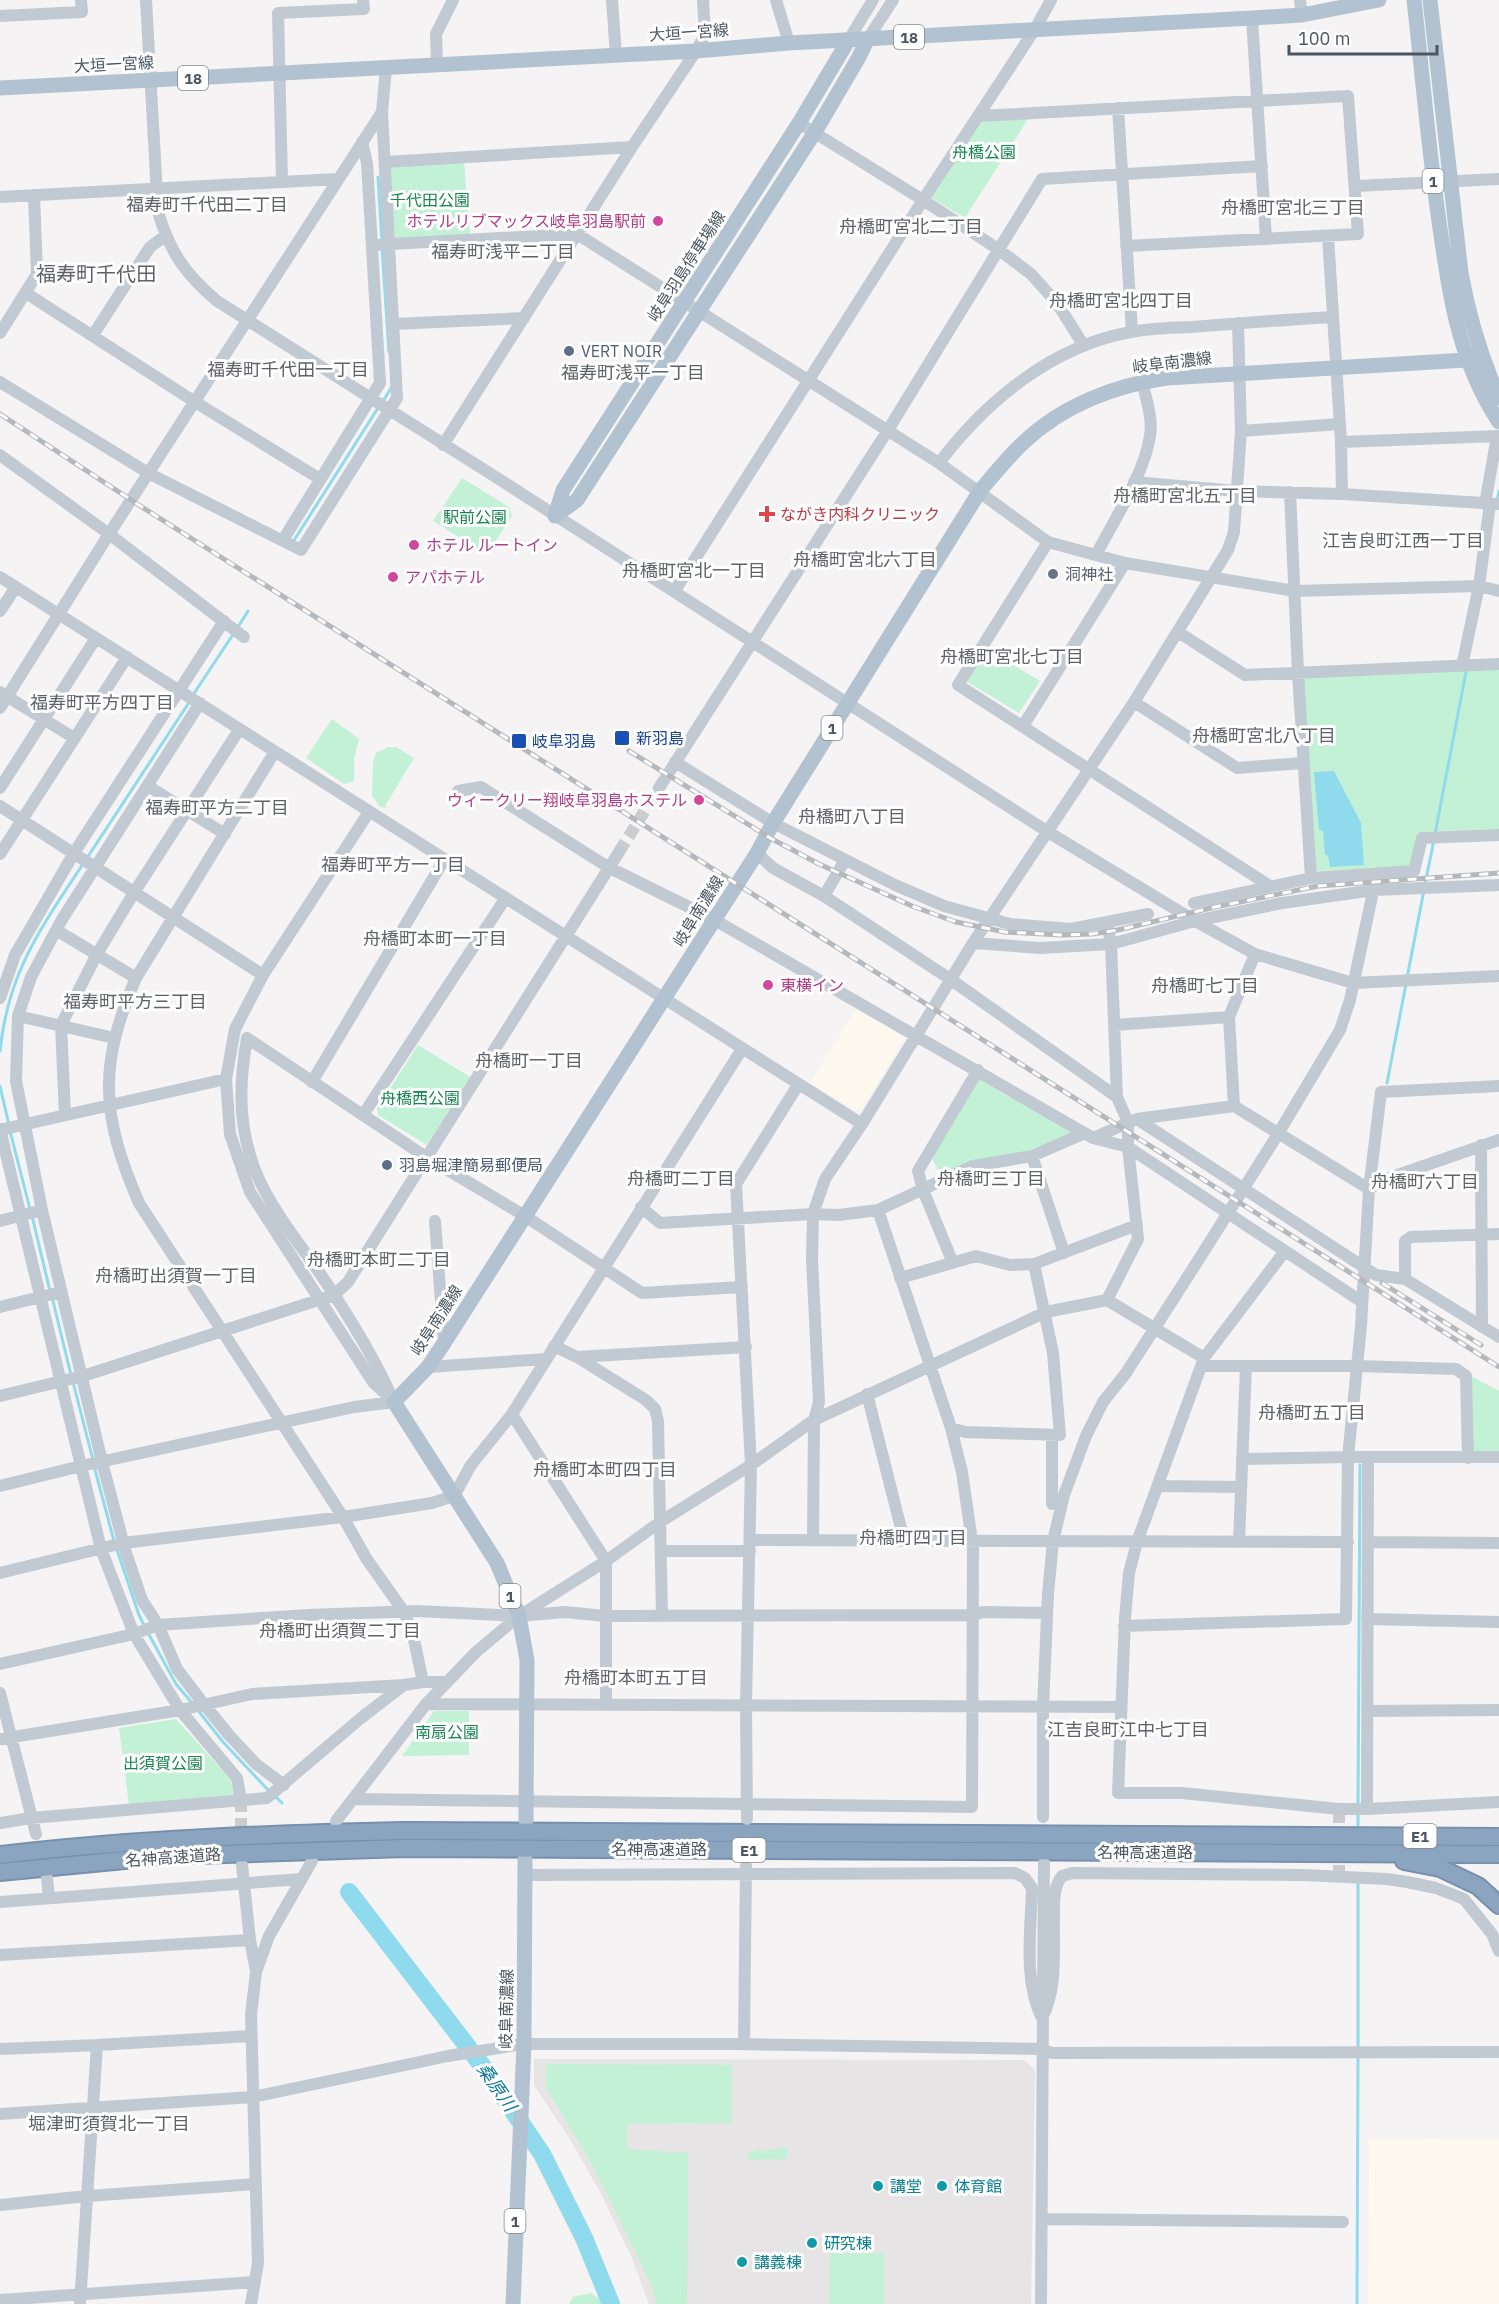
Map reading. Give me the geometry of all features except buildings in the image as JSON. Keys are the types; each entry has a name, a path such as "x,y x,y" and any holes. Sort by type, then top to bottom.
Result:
{"highway":[{"path":"1342,1835 1499,1827"},
{"name":"名神高速道路","path":"0,1856 164,1840 292,1833 404,1831 1499,1837"},
{"name":"名神高速道路","path":"0,1872 166,1856 371,1849 1499,1854"},
{"path":"1358,1853 1440,1868 1478,1886 1499,1905"}],"main road":[{"name":"大垣一宮線","path":"0,88 696,51 789,43 1252,18 1301,7 1379,0"},
{"name":"1","path":"1414,0 1433,182 1446,275 1454,317 1473,356"},
{"name":"1","path":"1430,0 1461,273 1473,356"},
{"name":"岐阜羽島停車場線","path":"555,516 563,490 799,123 848,40"},
{"path":"555,516 577,500 815,132 860,57 867,40"},
{"path":"1473,356 1494,402 1498,431"},
{"name":"岐阜南濃線","path":"394,1402 428,1367 444,1343 712,919 757,853 773,823 980,491 1010,456 1045,425 1085,402 1123,386 1142,381 1473,356"},
{"name":"1","path":"394,1402 498,1563 519,1616 526,1660 526,1820"},
{"name":"岐阜南濃線","path":"513,2304 518,2138 524,2044 525,1859"}],"street":[{"path":"0,16 82,12 81,0"},
{"path":"146,0 158,212 165,236 174,255 193,280 217,301 1048,831 1195,921 1254,954 1353,983 1499,976"},
{"path":"282,182 278,13 364,9 363,0"},
{"path":"437,64 436,34 453,0"},
{"path":"612,0 616,55"},
{"path":"443,445 696,51 705,34 703,0"},
{"path":"776,0 789,43"},
{"path":"848,40 873,0"},
{"path":"867,40 893,0"},
{"path":"674,592 923,200 1035,30 1051,0"},
{"path":"1252,18 1266,239"},
{"path":"0,382 150,474 302,550 380,404 385,162 382,112 386,68"},
{"path":"979,116 1348,96 1358,234 1126,246"},
{"path":"1118,108 1132,332"},
{"path":"0,708 4,694 150,474 382,112"},
{"path":"799,123 998,249 1030,274 1057,303 1084,346"},
{"path":"289,543 321,479 380,404 397,398 393,324 382,245 362,142"},
{"path":"385,162 633,147"},
{"path":"659,788 888,430 1042,179 1262,166"},
{"path":"0,196 337,179"},
{"path":"1356,186 1499,179"},
{"path":"0,333 38,274 34,195"},
{"path":"382,245 578,234 939,463 1048,542 1125,563 1295,591 1479,586 1499,591"},
{"path":"93,336 150,247 165,236"},
{"path":"1328,236 1341,442 1342,494"},
{"path":"26,293 195,402 321,479"},
{"path":"939,463 958,438 1008,389 1030,374 1084,346 1132,332 1333,317"},
{"path":"393,324 524,318"},
{"path":"813,1540 814,1420 819,1402 812,1259 813,1214 825,1179 862,1124 989,918 1134,702 1228,550 1234,532 1241,431 1238,323"},
{"path":"1096,555 1134,482 1147,450 1150,418 1142,381"},
{"path":"1241,431 1340,424"},
{"path":"1341,442 1498,431 1492,504 1479,586 1462,666"},
{"path":"0,455 110,534 235,630 191,698 77,855 15,955 0,998"},
{"path":"1134,482 1237,491 1342,494 1492,504"},
{"path":"1290,492 1298,674 1311,878"},
{"path":"1048,542 958,685 1270,885"},
{"path":"1023,726 1125,563"},
{"path":"0,578 862,1124"},
{"path":"0,611 16,587"},
{"path":"1178,632 1245,675 1499,664"},
{"path":"0,788 96,638"},
{"path":"0,854 127,657"},
{"path":"4,694 74,738"},
{"path":"191,698 148,786 94,866 56,930 25,992 18,1016 16,1081 21,1125 41,1211 51,1295 113,1546 142,1600 146,1630 177,1670 192,1706 229,1735 256,1764 282,1786"},
{"path":"1134,702 1238,768 1303,763"},
{"path":"65,1115 61,1025 97,954 135,891 239,730"},
{"path":"274,753 136,978 120,1014 110,1055 108,1105 119,1152 139,1203 343,1517 366,1558 404,1612 413,1635 423,1682"},
{"path":"675,762 773,823 895,885 944,906 1010,924 1071,929 1148,914"},
{"path":"148,786 225,834"},
{"path":"458,791 481,787 608,867 712,919 978,1070 1089,1136 1128,1147 1362,1302"},
{"path":"0,806 263,975"},
{"path":"369,812 263,975 235,1029 226,1079 230,1134 250,1192 373,1382 394,1402"},
{"path":"1194,903 1311,878 1414,871 1422,838 1499,835"},
{"path":"0,1396 73,1379 334,1295 348,1282 619,852"},
{"path":"757,853 773,868 824,896 950,979 1117,1097 1132,1120 1242,1188 1364,1268 1376,1275 1405,1279 1499,1337"},
{"path":"312,1082 444,860"},
{"path":"824,896 845,860"},
{"path":"1043,1817 1043,1707 1047,1613 1053,1541 1064,1495 1086,1436 1103,1402 1126,1373 1278,1134 1340,1030 1353,983 1377,873"},
{"path":"973,943 1040,948 1111,944 1195,921 1282,903 1374,890 1499,885"},
{"path":"363,1115 505,899"},
{"path":"1107,923 1111,944 1117,1097"},
{"path":"56,930 136,978"},
{"path":"1234,1106 1229,1017 1254,954"},
{"path":"18,1016 114,1038"},
{"path":"1114,1025 1229,1017"},
{"path":"394,1402 379,1368 268,1196 250,1157 241,1112 242,1068 247,1038 426,1156 525,1216 642,1293 742,1287"},
{"path":"0,1573 113,1546 343,1517 432,1503 454,1496 471,1465 512,1414 742,1049"},
{"path":"953,1263 922,1190 918,1171 978,1070"},
{"path":"226,1079 1,1130 24,1216 51,1295 113,1546 146,1630 237,1778 241,1800"},
{"path":"747,1819 745,1804 746,1704 751,1465 736,1184 798,1085"},
{"path":"1124,1626 1346,1619 1349,1540 1348,1456 1358,1365 1369,1188 1381,1092 1499,1086"},
{"path":"641,1207 660,1223 813,1214 839,1215 878,1210 973,1166 1032,1156 1132,1120 1234,1106 1369,1188"},
{"path":"1107,1300 1138,1239 1128,1147 1132,1120"},
{"path":"1369,1188 1383,1180 1499,1140"},
{"path":"1481,1145 1482,1327"},
{"path":"1032,1156 1064,1253"},
{"path":"353,1799 972,1807 972,1540 962,1473 951,1428 878,1210"},
{"path":"0,1221 41,1211"},
{"path":"435,1221 444,1343"},
{"path":"900,1278 976,1256 1010,1265 1034,1264 1137,1225"},
{"path":"1405,1279 1405,1241 1411,1237 1499,1234"},
{"path":"1285,1251 1202,1362 1137,1542 1129,1573 1124,1626 1118,1793 1182,1793 1361,1809 1499,1802"},
{"path":"951,1428 965,1432 1059,1435 1053,1353 1034,1264"},
{"path":"0,1307 51,1295"},
{"path":"336,1821 426,1704 476,1652 519,1616 606,1561 660,1522 751,1465 814,1420 1046,1312 1107,1300 1154,1327 1202,1362 1246,1366 1358,1365 1456,1369 1466,1376 1468,1458"},
{"path":"554,1346 646,1400 655,1409 658,1421 662,1616"},
{"path":"576,1357 746,1347"},
{"path":"428,1367 546,1359"},
{"path":"1239,1542 1246,1366"},
{"path":"867,1394 904,1540"},
{"path":"0,1486 354,1407 394,1402"},
{"path":"512,1414 606,1561 606,1705"},
{"path":"1052,1436 1052,1504"},
{"path":"1242,1459 1348,1456 1499,1457"},
{"path":"1361,1809 1368,1711 1368,1457"},
{"path":"1158,1486 1241,1487"},
{"path":"661,1551 813,1540 1137,1542 1367,1540 1499,1543"},
{"path":"0,1664 146,1630 308,1615 404,1612 519,1616 565,1612 605,1616 748,1617 973,1615 983,1612 1047,1613"},
{"path":"1367,1619 1499,1622"},
{"path":"5,1738 252,1694 447,1682"},
{"path":"0,1823 31,1818 267,1798 361,1718 404,1685"},
{"path":"0,1693 5,1738 36,1834"},
{"path":"426,1704 1121,1707"},
{"path":"1368,1711 1499,1710"},
{"path":"251,2304 258,2264 251,2036 256,1972 269,1936 312,1861"},
{"path":"1041,2304 1044,1863"},
{"path":"242,1865 250,1941 256,1972"},
{"path":"525,1875 745,1870 1015,1873 1025,1878 1032,1888 1031,1988 1042,2018"},
{"path":"744,2044 745,1870"},
{"path":"1042,2018 1048,2007 1052,1989 1054,1892 1062,1876 1084,1874 1357,1878 1407,1882 1437,1888 1464,1899 1492,1934 1499,1951"},
{"path":"47,1878 49,1897"},
{"path":"0,1902 301,1879"},
{"path":"0,1955 250,1941"},
{"path":"0,2049 251,2036"},
{"path":"80,2299 97,2044"},
{"path":"0,2114 253,2097 448,2056 524,2044 744,2044 1042,2049 1052,2053 1499,2052"},
{"path":"0,2205 87,2196 256,2184"},
{"path":"1043,2219 1343,2222"},
{"path":"0,2300 80,2299 255,2282"}],"shaded area":[{"path":"857,1008 905,1038 861,1109 854,1110 810,1083"},
{"path":"534,2059 1024,2060 1035,2070 1031,2304 649,2304 631,2256 600,2192 571,2141 534,2085"},
{"path":"1369,2139 1499,2140 1499,2304 1368,2304"}],"green space":[{"name":"舟橋公園","path":"1028,119 965,218 932,198 981,120"},
{"name":"千代田公園","path":"464,161 470,234 394,239 389,165"},
{"name":"駅前公園","path":"462,478 509,507 512,516 491,548 480,550 433,521"},
{"path":"986,649 1040,681 1019,713 966,681"},
{"path":"1499,668 1499,829 1419,832 1410,867 1316,871 1302,678"},
{"path":"332,719 359,739 354,759 354,781 344,784 306,758"},
{"path":"388,747 396,747 414,758 385,806 388,808 380,807 372,796 373,761 376,753"},
{"name":"舟橋西公園","path":"418,1045 470,1077 427,1145 378,1115 377,1109"},
{"path":"979,1079 1073,1133 1028,1151 941,1176 932,1158"},
{"path":"1471,1376 1499,1391 1499,1453 1473,1453"},
{"name":"南扇公園","path":"434,1711 469,1711 469,1755 402,1756"},
{"name":"出須賀公園","path":"176,1719 231,1780 234,1795 129,1805 119,1728"},
{"path":"546,2064 732,2065 732,2123 627,2124 627,2149 688,2153 687,2304 657,2304 651,2285 589,2159 546,2087"},
{"path":"783,2146 788,2150 786,2159 749,2160 747,2154 758,2149 762,2153 768,2149 775,2150"},
{"path":"830,2253 884,2253 884,2304 829,2304"},
{"path":"591,2293 601,2300 601,2304 569,2304 573,2297"}],"water":[{"path":"1334,771 1361,823 1364,865 1330,867 1328,856 1325,854 1323,831 1319,830 1314,772"}],"waterway":[{"path":"378,177 382,241"},
{"path":"382,247 389,352"},
{"path":"382,403 391,388"},
{"path":"293,542 378,408"},
{"path":"1497,502 1499,491"},
{"path":"238,627 248,611"},
{"path":"193,695 234,633"},
{"path":"1435,834 1466,672"},
{"path":"87,858 190,701"},
{"path":"1425,884 1434,840"},
{"path":"0,1051 10,997 19,974 40,930 83,864"},
{"path":"1407,978 1424,890"},
{"path":"1387,1083 1406,984"},
{"path":"0,1086 9,1125"},
{"path":"10,1131 30,1209"},
{"path":"32,1216 50,1291"},
{"path":"52,1297 71,1375"},
{"path":"73,1382 93,1460"},
{"path":"1358,1806 1360,1465"},
{"path":"94,1466 114,1541"},
{"path":"116,1547 144,1625"},
{"path":"147,1631 176,1684 193,1704"},
{"path":"197,1709 223,1742 270,1792"},
{"path":"275,1796 282,1803"},
{"path":"1358,1812 1358,1825"},
{"path":"1358,1881 1358,2048"},
{"name":"桑原川","path":"349,1892 484,2068 542,2154 584,2238 611,2304"},
{"path":"1357,2304 1358,2055"}],"tunnel":[{"path":"619,852 659,788"},
{"path":"241,1800 241,1843"},
{"path":"1339,1809 1339,1877"}],"railway":[{"path":"0,414 145,509 1499,1367"},
{"path":"629,751 772,839 819,864 912,906 956,922 1005,932 1092,934 1318,886 1499,873"},
{"path":"1382,1283 1481,1345"}],"place":[{"name":"ホテルリブマックス岐阜羽島駅前","path":"658,221"},
{"name":"VERT NOIR","path":"569,351"},
{"name":"ながき内科クリニック","path":"767,514"},
{"name":"ホテル ルートイン","path":"414,545"},
{"name":"洞神社","path":"1053,574"},
{"name":"アパホテル","path":"393,577"},
{"name":"新羽島","path":"622,738"},
{"name":"岐阜羽島","path":"519,741"},
{"name":"ウィークリー翔岐阜羽島ホステル","path":"699,800"},
{"name":"東横イン","path":"768,985"},
{"name":"羽島堀津簡易郵便局","path":"387,1165"},
{"name":"講堂","path":"878,2186"},
{"name":"体育館","path":"942,2186"},
{"name":"研究棟","path":"812,2243"},
{"name":"講義棟","path":"742,2262"}],"district":[{"name":"福寿町千代田二丁目","path":"207,204"},
{"name":"舟橋町宮北三丁目","path":"1293,207"},
{"name":"舟橋町宮北二丁目","path":"911,226"},
{"name":"福寿町浅平二丁目","path":"503,251"},
{"name":"福寿町千代田","path":"96,273"},
{"name":"舟橋町宮北四丁目","path":"1121,300"},
{"name":"福寿町千代田一丁目","path":"288,369"},
{"name":"福寿町浅平一丁目","path":"633,372"},
{"name":"舟橋町宮北五丁目","path":"1185,495"},
{"name":"江吉良町江西一丁目","path":"1403,540"},
{"name":"舟橋町宮北六丁目","path":"865,559"},
{"name":"舟橋町宮北一丁目","path":"694,570"},
{"name":"舟橋町宮北七丁目","path":"1012,656"},
{"name":"福寿町平方四丁目","path":"102,702"},
{"name":"舟橋町宮北八丁目","path":"1264,735"},
{"name":"福寿町平方二丁目","path":"217,807"},
{"name":"舟橋町八丁目","path":"852,816"},
{"name":"福寿町平方一丁目","path":"393,864"},
{"name":"舟橋町本町一丁目","path":"435,938"},
{"name":"舟橋町七丁目","path":"1205,985"},
{"name":"福寿町平方三丁目","path":"135,1001"},
{"name":"舟橋町一丁目","path":"529,1060"},
{"name":"舟橋町二丁目","path":"681,1178"},
{"name":"舟橋町三丁目","path":"991,1178"},
{"name":"舟橋町六丁目","path":"1425,1181"},
{"name":"舟橋町本町二丁目","path":"379,1259"},
{"name":"舟橋町出須賀一丁目","path":"176,1275"},
{"name":"舟橋町五丁目","path":"1312,1412"},
{"name":"舟橋町本町四丁目","path":"605,1469"},
{"name":"舟橋町四丁目","path":"913,1537"},
{"name":"舟橋町出須賀二丁目","path":"340,1630"},
{"name":"舟橋町本町五丁目","path":"636,1677"},
{"name":"江吉良町江中七丁目","path":"1128,1729"},
{"name":"堀津町須賀北一丁目","path":"109,2123"}]}
